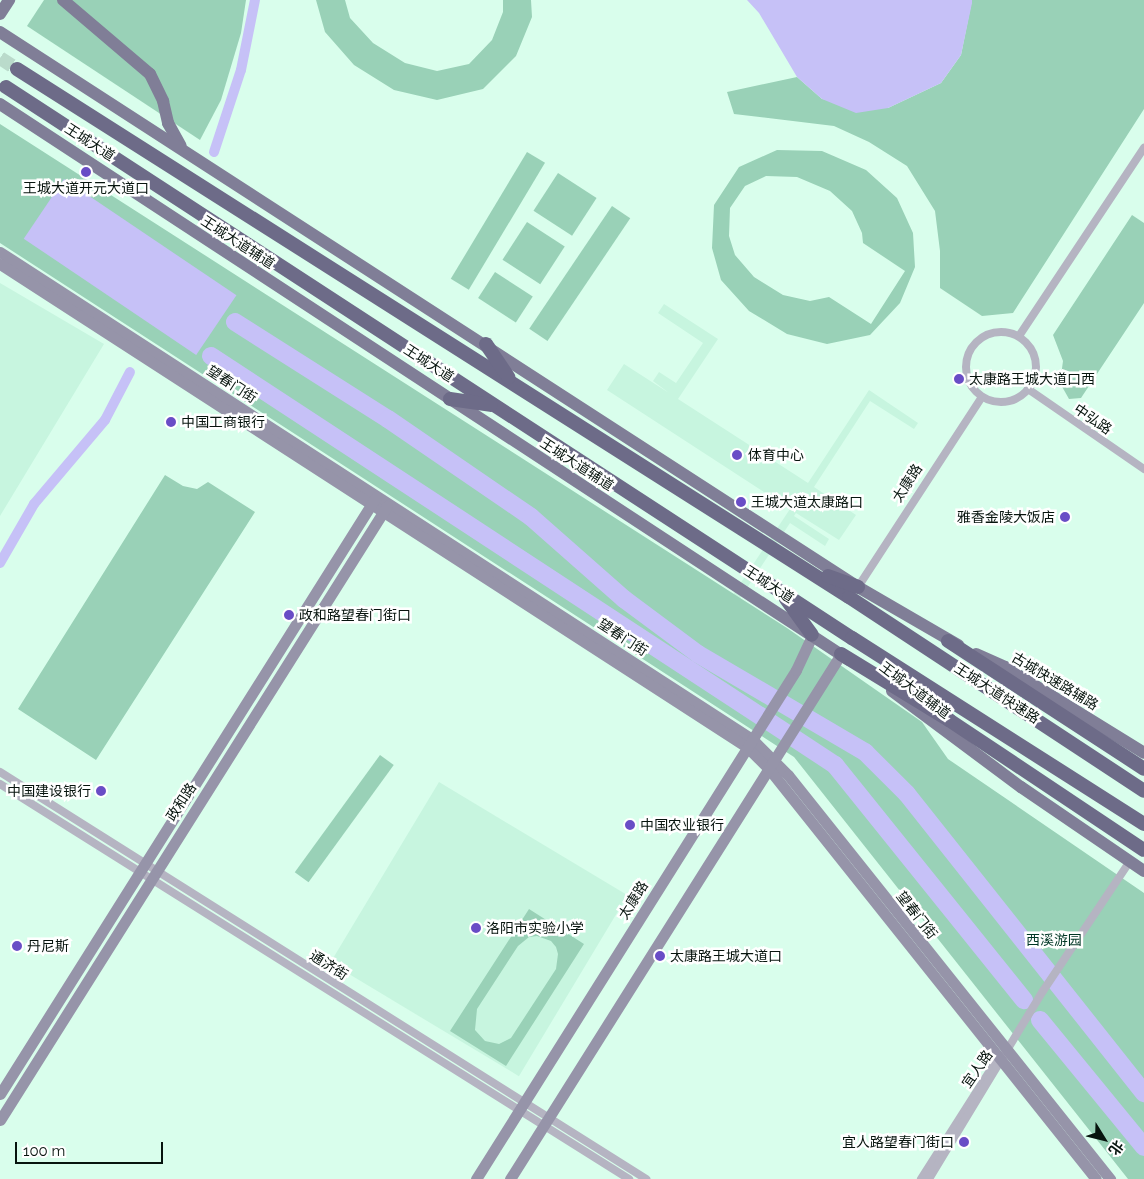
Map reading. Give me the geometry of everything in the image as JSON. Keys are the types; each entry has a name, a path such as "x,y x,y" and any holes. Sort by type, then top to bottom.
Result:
{"highway":[{"name":"王城大道","path":"17,69 801,566 854,592"},
{"name":"王城大道","path":"6,87 852,638 1052,766"},
{"path":"486,344 511,382"},
{"path":"450,399 495,406"},
{"path":"782,592 812,635"},
{"name":"王城大道快速路","path":"854,592 1144,791"},
{"path":"948,641 1068,739"},
{"path":"948,641 1144,769"},
{"path":"841,654 949,720 1129,838 1144,850"},
{"path":"949,720 1052,766 1144,824"}],"main road":[{"path":"0,14 9,0"},
{"path":"63,0 150,74 163,101 168,123 182,148"},
{"path":"0,32 486,344 854,592"},
{"name":"王城大道辅道","path":"0,104 841,654 1021,788 1130,861"},
{"name":"古城快速路辅路","path":"854,592 948,641 1005,667 1144,753"},
{"path":"1130,861 1144,871"}],"street":[{"path":"1019,336 1144,148"},
{"name":"望春门街","path":"0,252 750,743 772,764 1096,1179"},
{"name":"望春门街","path":"0,264 375,499"},
{"path":"998,331 1019,336 1028,344 1036,360 1034,379 1028,389 1006,402 982,397 967,378 966,366 969,351 986,334 998,331"},
{"name":"中弘路","path":"1028,389 1144,468"},
{"name":"太康路","path":"854,592 982,397"},
{"name":"政和路","path":"0,1094 375,499"},
{"name":"政和路","path":"0,1120 152,875 387,507"},
{"name":"太康路","path":"476,1179 796,670 812,635"},
{"path":"510,1179 841,654"},
{"name":"通济街","path":"0,772 142,869"},
{"name":"通济街","path":"0,784 152,875 522,1107 646,1179"},
{"path":"1002,1057 1043,991 1130,861"},
{"name":"望春门街","path":"1002,1057 1110,1179"},
{"name":"宜人路","path":"921,1179 1002,1057"},
{"name":"宜人路","path":"928,1179 1002,1057"},
{"name":"通济街","path":"547,1122 629,1179"}],"shaded area":[{"path":"747,0 972,0 972,3 961,55 941,83 888,108 856,113 822,99 797,77 759,13"},
{"path":"64,179 236,295 196,355 24,239"},
{"path":"0,283 104,344 0,516"},
{"path":"664,304 718,339 678,399 808,483 869,390 918,423 914,429 870,401 814,487 856,515 839,540 796,513 794,516 829,539 825,546 790,523 733,609 722,611 790,509 607,390 624,364 669,393 653,381 659,372 676,383 703,343 658,313"},
{"name":"洛阳市实验小学","path":"439,782 628,895 519,1076 330,963"}],"green space":[{"path":"44,0 246,0 241,33 221,100 200,140 27,26"},
{"path":"316,0 345,0 350,18 373,43 405,63 437,71 469,64 492,40 503,12 503,0 531,0 532,17 516,56 483,89 437,100 394,90 354,65 325,32"},
{"path":"972,0 1144,0 1144,109 1013,313 982,316 940,288 940,251 935,211 907,166 869,142 834,126 734,114 727,92 797,77 822,99 888,108 941,83 961,55"},
{"name":"西溪游园","path":"0,124 787,628 922,722 948,759 1144,893 1144,1179 1128,1179 794,757 0,243"},
{"path":"777,150 822,151 866,170 897,198 913,233 915,267 900,303 870,335 827,344 787,334 749,311 721,280 712,248 714,205 739,167","holes":["766,176 797,177 830,191 852,211 862,233 863,243 905,271 871,324 829,297 810,301 783,295 754,277 735,255 729,236 730,208 745,186"]},
{"path":"527,152 545,163 469,290 451,279"},
{"path":"558,173 597,198 572,236 533,211"},
{"path":"612,206 630,218 547,341 529,329"},
{"path":"1132,215 1144,223 1144,303 1081,398 1069,399 1060,383 1063,361 1053,335"},
{"path":"527,222 565,247 540,284 502,260"},
{"path":"495,272 533,297 516,323 478,298"},
{"path":"165,475 183,486 197,489 208,482 255,512 96,760 18,709"},
{"path":"380,755 394,765 309,882 295,872"},
{"path":"529,909 584,944 506,1066 450,1031","holes":["537,936 551,941 556,947 558,954 556,969 511,1038 499,1044 485,1041 475,1030 477,1009 518,946 529,937"]}],"waterway":[{"path":"214,152 241,70 255,0"},
{"path":"235,322 388,419 531,517 624,599 698,654 865,752 907,794 1144,1093"},
{"path":"211,356 835,765 1024,1000"},
{"path":"0,563 34,504 105,420 130,372"},
{"path":"1040,1020 1144,1147"}],"tunnel":[{"path":"0,58 17,69"}],"place":[{"name":"王城大道开元大道口","path":"86,172"},
{"name":"太康路王城大道口西","path":"959,379"},
{"name":"中国工商银行","path":"171,422"},
{"name":"体育中心","path":"737,455"},
{"name":"王城大道太康路口","path":"741,502"},
{"name":"雅香金陵大饭店","path":"1065,517"},
{"name":"政和路望春门街口","path":"289,615"},
{"name":"中国建设银行","path":"101,791"},
{"name":"中国农业银行","path":"630,825"},
{"name":"洛阳市实验小学","path":"476,928"},
{"name":"丹尼斯","path":"17,946"},
{"name":"太康路王城大道口","path":"660,956"},
{"name":"宜人路望春门街口","path":"964,1142"}]}
